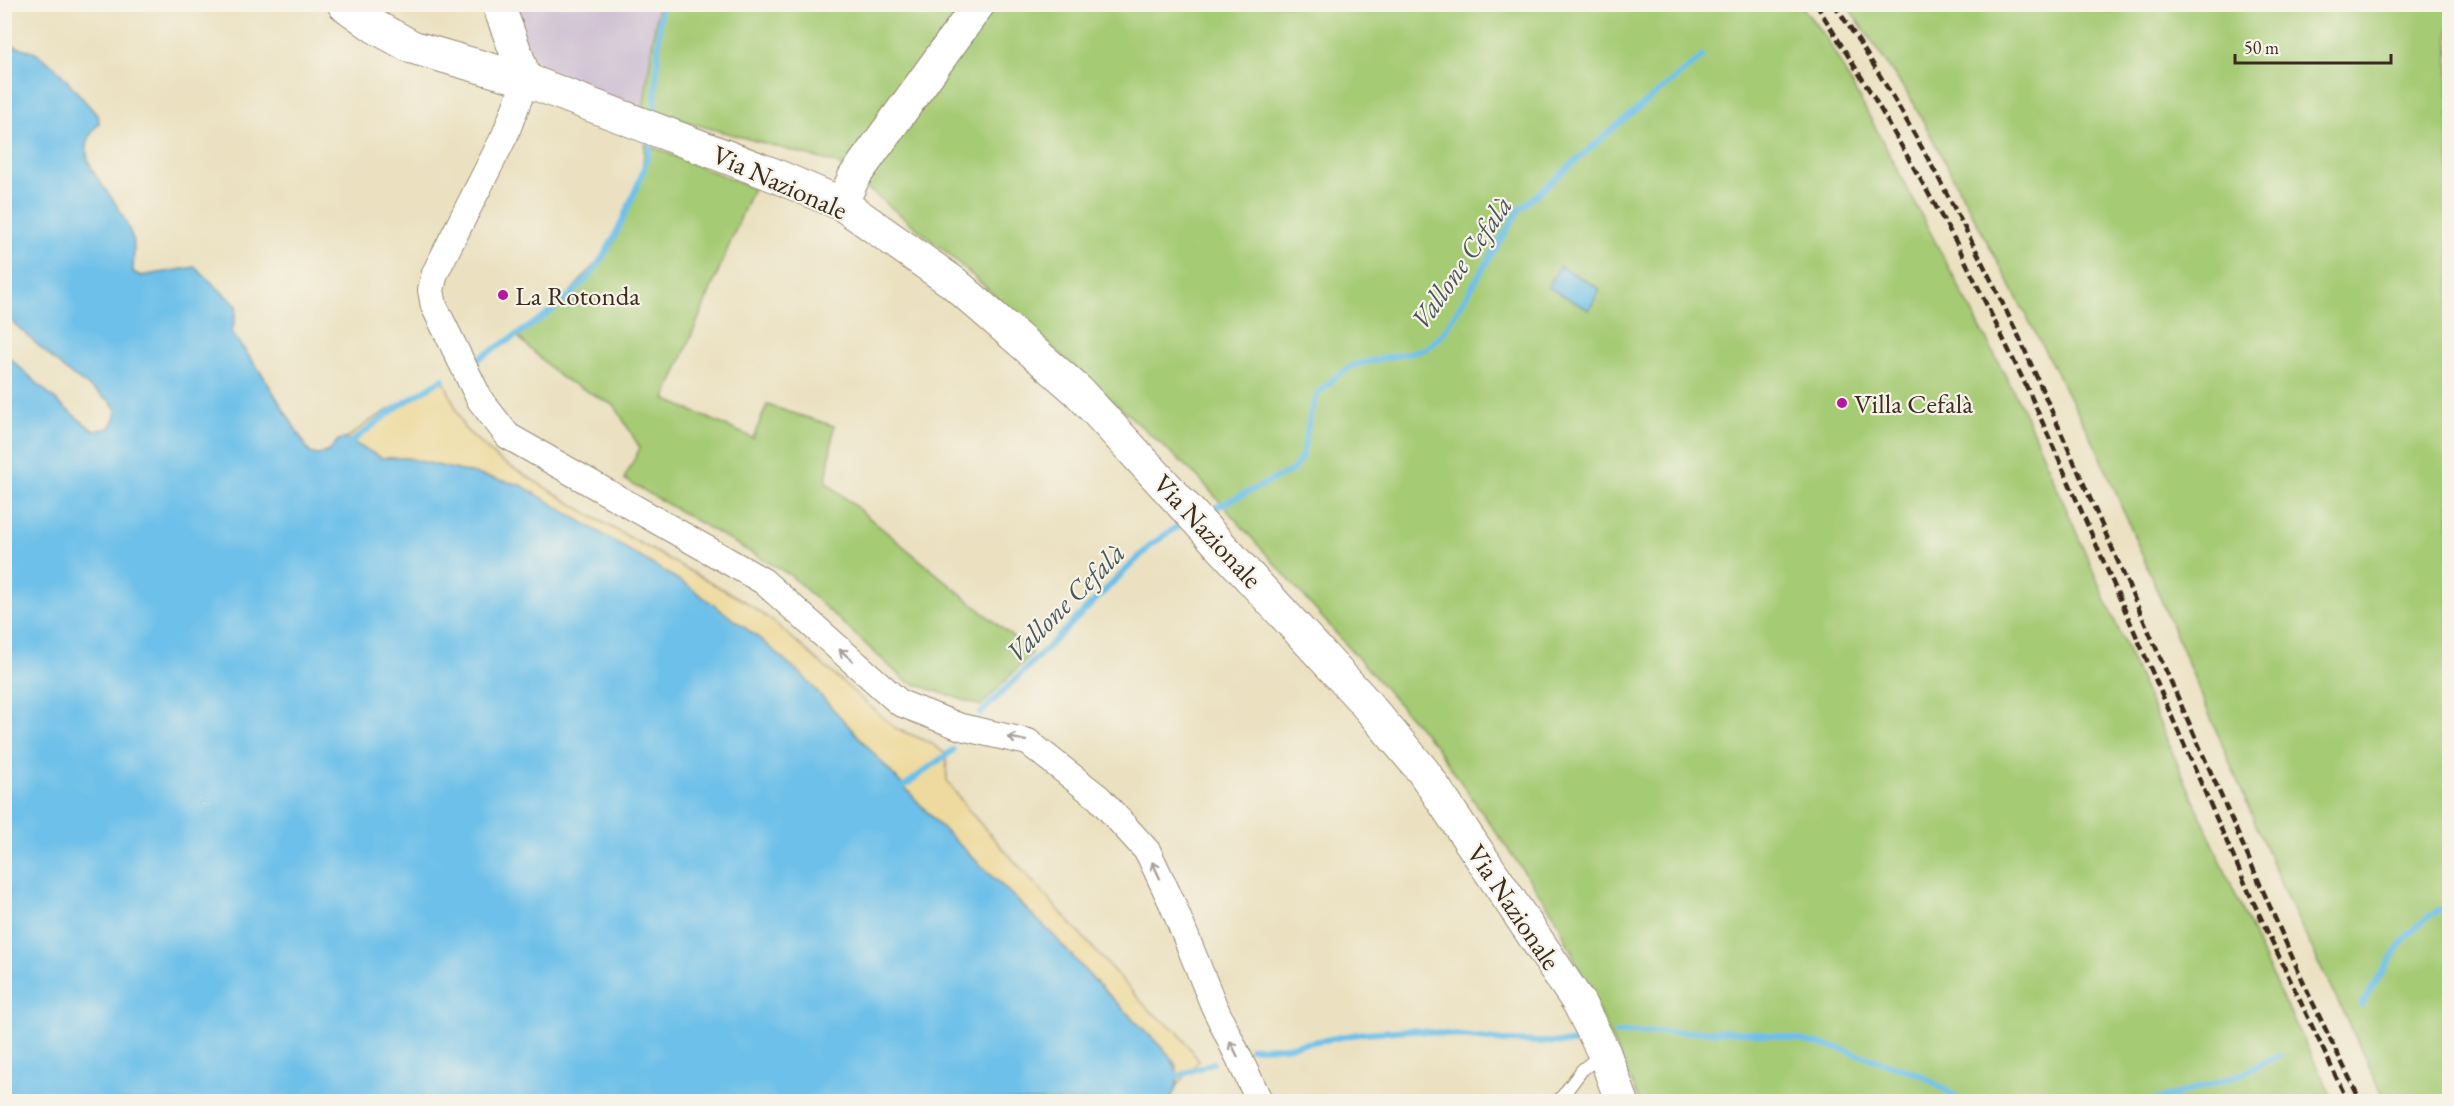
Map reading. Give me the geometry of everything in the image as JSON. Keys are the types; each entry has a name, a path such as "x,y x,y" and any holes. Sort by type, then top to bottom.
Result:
{"main road":[{"name":"Via Nazionale","path":"344,4 376,27 412,47 526,80 774,175 842,204 954,283 1078,391 1361,698 1423,771 1579,1003 1604,1053 1622,1101"}],"street":[{"path":"498,4 526,80 505,135 435,273 431,290 434,306 480,400 508,436 763,581 900,703 961,728 1028,742 1099,798 1148,852 1172,903 1214,1006 1260,1101"},
{"path":"842,204 854,177 979,4"}],"lane":[{"path":"1558,1101 1582,1070 1604,1053"}],"shaded area":[{"path":"513,5 658,5 643,110 547,77 521,39"}],"green space":[{"path":"658,5 1801,5 1828,41 2024,411 2274,981 2334,1101 1640,1101 1555,916 1434,744 1198,477 946,252 836,163 643,110"},
{"path":"1847,5 2449,5 2449,1101 2386,1101 2283,889 2100,455 1913,102"},
{"path":"645,144 753,188 665,399 753,438 767,405 834,426 826,482 1032,653 981,706 906,681 790,575 624,479 640,448 615,406 560,377 517,336 553,311 614,243 641,180"}],"sand":[{"path":"443,378 464,428 498,459 600,521 744,601 775,623 895,728 929,742 946,754 947,781 970,812 1149,1010 1177,1031 1199,1061 1178,1084 1176,1065 1168,1054 1090,976 1053,935 939,825 801,674 755,635 674,577 613,543 521,485 407,458 382,458 346,439 370,421"}],"water":[{"path":"5,43 34,52 55,67 98,116 99,123 90,135 87,146 87,157 97,178 119,209 133,239 133,272 141,276 195,267 237,306 232,333 264,377 310,453 318,455 329,451 338,440 346,439 382,458 407,458 521,485 687,585 755,635 801,674 939,825 1053,935 1090,976 1168,1054 1177,1072 1176,1089 1169,1101 5,1101 5,354 60,404 94,431 110,428 116,417 116,409 110,401 66,371 5,315"},
{"path":"1560,266 1600,289 1589,310 1548,287"}],"waterway":[{"path":"654,118 661,4"},
{"name":"Vallone Cefalà","path":"1209,511 1293,470 1302,456 1311,412 1318,393 1337,376 1354,365 1426,349 1443,334 1519,210 1616,126 1702,57"},
{"path":"476,360 543,317 588,277 612,242 623,220 642,173 651,140"},
{"path":"351,442 396,408 443,379"},
{"name":"Vallone Cefalà","path":"981,713 1152,544 1181,524"},
{"name":"Vallone Cefalà","path":"904,786 953,750"},
{"path":"2361,1005 2408,935 2433,913 2450,904"},
{"path":"1251,1048 1285,1047 1364,1033 1412,1030 1504,1041 1574,1043"},
{"path":"1616,1033 1733,1031 1780,1036 1838,1048 1919,1074 1965,1102"},
{"path":"2149,1102 2232,1078 2280,1055"},
{"path":"1178,1076 1213,1063"}],"railway":[{"path":"1816,4 1873,96 1956,242 2030,394 2251,897 2348,1102"},
{"path":"1834,4 1933,167 2019,337 2308,993 2361,1102"}],"place":[{"name":"La Rotonda","path":"503,295"},
{"name":"Villa Cefalà","path":"1842,403"}]}
